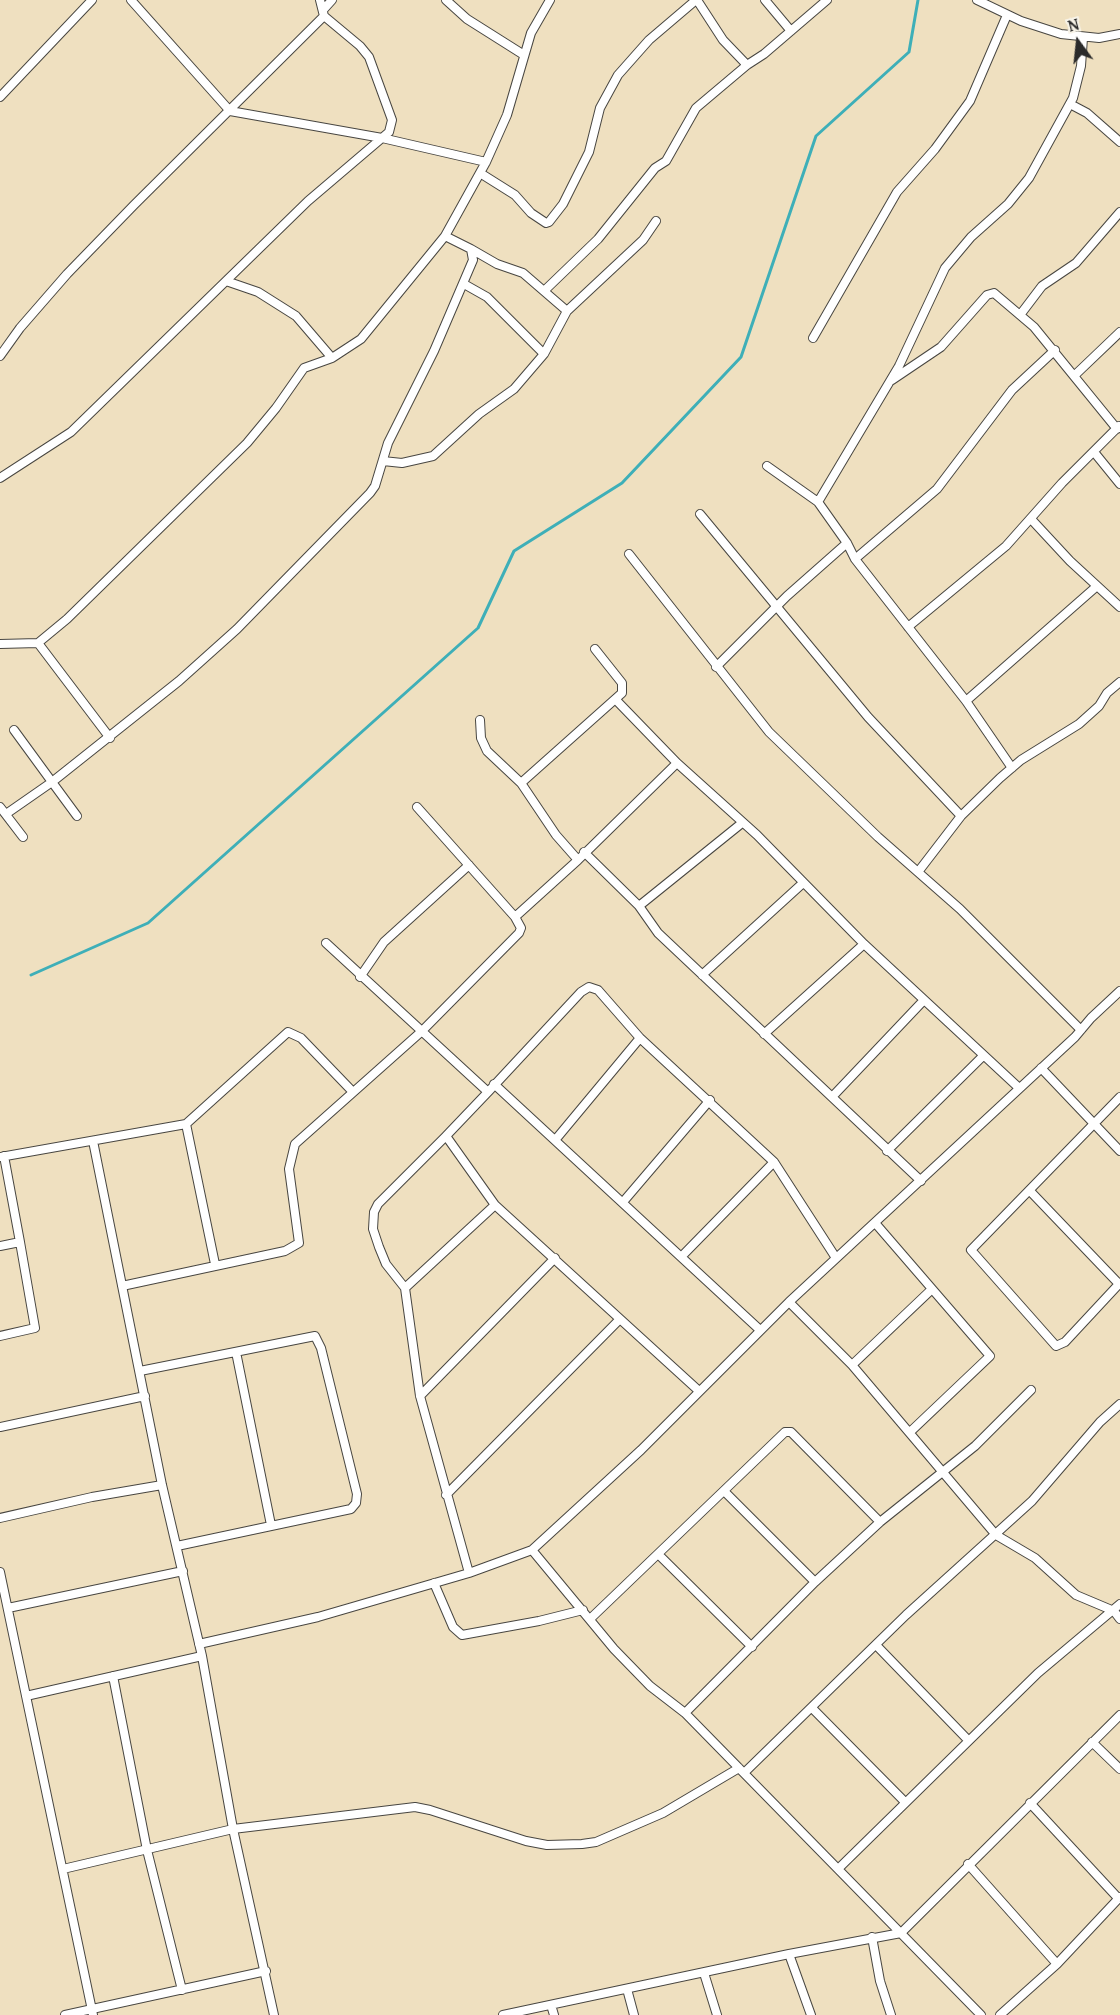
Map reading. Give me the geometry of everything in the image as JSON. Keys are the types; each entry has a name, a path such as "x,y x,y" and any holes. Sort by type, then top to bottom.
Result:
{"street":[{"path":"0,97 92,0"},
{"path":"131,0 230,111 382,138 486,162"},
{"path":"0,478 71,432 308,201 389,132 392,120 369,57 324,13 320,0"},
{"path":"0,356 20,328 67,274 134,204 230,111 324,13 332,0"},
{"path":"446,0 467,19 524,55"},
{"path":"0,644 38,643 67,619 247,443 276,408 304,368 332,358 361,339 445,236 480,173 510,108 531,33 549,0"},
{"path":"480,173 515,195 531,213 546,223 549,222 563,204 589,152 600,108 618,75 649,40 697,0 723,39 747,65"},
{"path":"765,0 790,31"},
{"path":"544,291 598,239 655,168 666,161 696,108 827,0"},
{"path":"977,0 1039,28 1083,38 1120,34"},
{"path":"813,338 897,192 935,149 969,101 1007,15"},
{"path":"818,502 891,380 945,268 971,237 1021,189 1070,104 1078,83 1083,38"},
{"path":"1070,104 1087,113 1120,142"},
{"path":"1020,315 1042,286 1076,263 1120,212"},
{"path":"383,461 402,463 432,456 479,414 520,383 544,354 567,311 643,240 656,221"},
{"path":"445,236 497,264 523,273 567,311"},
{"path":"23,837 3,811 52,782 156,702 237,629 370,493 375,486 388,442 464,284 473,260 471,249"},
{"path":"226,280 258,292 280,304 313,333 332,358"},
{"path":"464,284 487,297 544,354"},
{"path":"891,380 941,347 990,294 994,293 1055,350 1119,427 1062,483 1031,519 990,560 908,627"},
{"path":"1075,375 1120,332"},
{"path":"855,559 877,538 938,489 1012,390 1055,350"},
{"path":"1094,452 1120,484"},
{"path":"767,466 818,502 847,543 855,559 966,701 1012,768"},
{"path":"700,514 868,717 961,816"},
{"path":"1031,519 1120,608"},
{"path":"716,667 847,543"},
{"path":"629,554 716,667 770,732 821,784 960,909 1081,1030"},
{"path":"966,701 1096,586"},
{"path":"38,643 110,738"},
{"path":"521,783 616,700 623,686 596,649"},
{"path":"918,872 961,816 1012,768 1079,724 1100,706 1107,693 1120,682"},
{"path":"616,700 677,763 742,823 864,944 982,1057 1018,1087"},
{"path":"480,720 481,738 487,751 521,783 556,835 578,860"},
{"path":"14,730 77,816"},
{"path":"515,916 578,860 677,763"},
{"path":"122,1286 215,1264 285,1251 299,1243 289,1169 291,1152 300,1137 422,1031 519,933 521,928 515,916 417,807"},
{"path":"639,906 742,823"},
{"path":"585,852 639,906 658,933 921,1181"},
{"path":"360,977 384,942 469,865"},
{"path":"702,975 803,883"},
{"path":"326,943 360,977 488,1092"},
{"path":"764,1034 864,944"},
{"path":"469,1573 420,1396 405,1288 387,1264 379,1247 373,1229 374,1212 378,1204 446,1136 581,992 589,987 598,990 640,1038 710,1100 774,1162 837,1258"},
{"path":"199,1644 318,1617 469,1573 532,1550 641,1450 789,1302 876,1224 1120,991"},
{"path":"832,1097 924,1000"},
{"path":"0,1336 35,1328 2,1157 186,1124 288,1032 301,1038 352,1091"},
{"path":"556,1139 640,1038"},
{"path":"887,1151 982,1057"},
{"path":"1041,1068 1120,1151"},
{"path":"494,1084 760,1330"},
{"path":"1030,1191 1119,1284 1060,1346 1052,1343 971,1250 1120,1097"},
{"path":"623,1202 710,1100"},
{"path":"186,1124 215,1264"},
{"path":"446,1136 495,1205 699,1391"},
{"path":"93,1141 141,1371 162,1485 202,1656 233,1829 274,2015"},
{"path":"682,1256 774,1162"},
{"path":"405,1288 495,1205"},
{"path":"876,1224 990,1356 910,1432"},
{"path":"0,1246 20,1242"},
{"path":"420,1396 555,1258"},
{"path":"852,1365 932,1289"},
{"path":"789,1302 852,1365 996,1535 1035,1558 1076,1595 1114,1611 1120,1619"},
{"path":"446,1495 620,1319"},
{"path":"141,1371 315,1336 319,1340 357,1494 356,1503 351,1509 177,1546"},
{"path":"236,1352 271,1525"},
{"path":"685,1713 815,1582 880,1522 975,1446 1031,1390"},
{"path":"0,1427 145,1396"},
{"path":"63,1869 233,1829 415,1807 526,1841 547,1845 596,1842 663,1813 742,1770 812,1708 942,1581 996,1535 1050,1481 1100,1422 1120,1405"},
{"path":"590,1619 788,1432 880,1522"},
{"path":"0,1518 92,1497 162,1485"},
{"path":"724,1491 815,1582"},
{"path":"532,1550 614,1649 650,1686 685,1713 981,2015"},
{"path":"659,1555 752,1647"},
{"path":"8,1608 183,1571"},
{"path":"0,1572 92,2012"},
{"path":"434,1583 453,1627 462,1635 540,1622 583,1610"},
{"path":"838,1869 1038,1673 1120,1604"},
{"path":"876,1645 968,1740"},
{"path":"26,1696 202,1656"},
{"path":"112,1676 147,1850 182,1990"},
{"path":"812,1708 905,1802"},
{"path":"503,2015 789,1953 901,1933 1120,1715"},
{"path":"1092,1742 1120,1769"},
{"path":"1000,2015 1057,1964 1119,1898 1030,1803"},
{"path":"968,1864 1057,1964"},
{"path":"872,1937 880,1981 891,2015"},
{"path":"789,1953 811,2015"},
{"path":"65,2015 92,2012 266,1971"},
{"path":"704,1972 717,2015"},
{"path":"627,1989 634,2015"},
{"path":"551,2005 554,2015"}],"waterway":[{"path":"31,975 148,923 478,628 514,551 622,483 741,357 816,136 909,52 918,0"}]}
